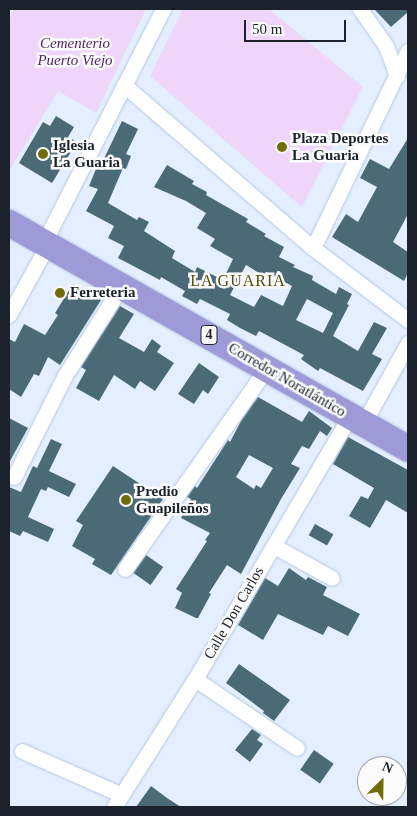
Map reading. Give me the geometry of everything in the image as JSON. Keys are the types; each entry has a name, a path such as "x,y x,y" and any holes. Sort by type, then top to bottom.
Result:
{"highway":[{"name":"Corredor Noratlántico","path":"9,223 122,285 408,449"}],"street":[{"path":"9,315 163,9"},
{"path":"360,9 386,46 397,76"},
{"path":"313,248 408,51"},
{"path":"124,85 313,248 408,320"},
{"path":"14,477 64,377 122,285"},
{"name":"Calle Don Carlos","path":"118,801 195,679 274,546 408,343"},
{"path":"125,569 268,368"},
{"path":"274,546 332,578"},
{"path":"195,679 297,748"},
{"path":"22,751 118,801"}],"green space":[{"name":"Cementerio Puerto Viejo","path":"15,9 146,9 96,113 58,91 9,171 9,18"},
{"name":"Plaza Deportes La Guaria","path":"183,9 269,9 363,87 302,207 150,76"}],"building":[{"path":"374,9 408,9 408,12 391,27"},
{"path":"56,116 74,127 68,137 77,142 52,183 19,163 43,122 50,126"},
{"path":"122,121 138,129 126,154 131,156 126,169 123,168 108,203 137,220 139,217 149,222 144,231 175,251 172,258 195,272 197,267 223,280 233,259 210,246 215,239 197,228 206,213 186,201 154,187 167,165 194,181 192,184 207,192 206,195 248,219 246,222 266,234 264,236 284,247 279,257 295,265 293,267 313,276 312,280 336,294 339,287 352,294 347,304 349,305 333,336 358,351 374,322 387,328 372,354 382,359 363,391 320,368 318,371 301,359 304,355 259,331 256,336 240,328 227,320 230,314 200,299 197,304 182,296 185,291 161,277 160,280 118,258 124,246 108,238 114,226 86,211 98,189 89,186 98,164 101,165","holes":["246,265 264,276 266,272 292,286 283,306 261,295 254,307 230,295","307,299 333,313 323,333 296,320"]},
{"path":"408,138 408,214 393,242 408,252 408,273 404,281 332,237 346,214 358,222 377,187 360,178 370,159 389,169"},
{"path":"73,284 101,300 60,365 48,357 39,376 34,374 21,397 9,389 9,339 15,342 24,324 45,335 58,315 55,313"},
{"path":"120,306 134,314 119,338 144,352 152,339 161,346 157,352 174,363 155,391 140,381 135,389 114,375 99,401 76,388 86,370 81,367"},
{"path":"199,363 219,377 208,394 203,390 194,404 178,394"},
{"path":"258,397 302,422 309,411 332,428 327,436 320,431 309,449 302,446 291,464 300,468 281,499 241,574 227,565 209,593 211,594 198,618 196,618 175,608 182,593 176,589 207,541 205,540 210,533 181,518 191,499 187,497 195,486 197,488 228,440 230,442 241,421","holes":["249,455 273,468 261,488 256,485 254,489 236,477"]},
{"path":"9,418 28,428 9,463"},
{"path":"348,437 408,470 408,513 386,500 370,528 349,516 361,496 368,499 374,488 333,464"},
{"path":"51,439 62,444 49,471 76,484 69,497 48,487 46,491 41,489 28,517 54,529 48,542 23,531 20,536 9,531 9,487 21,492 33,466 37,468"},
{"path":"113,466 163,499 111,575 92,564 95,559 72,546 83,525 76,521"},
{"path":"315,524 333,534 327,546 309,535"},
{"path":"146,555 163,567 151,585 133,573"},
{"path":"289,568 306,580 308,577 327,587 323,595 360,614 348,636 328,626 323,635 278,614 263,640 238,625 265,578 278,586"},
{"path":"239,664 290,700 274,721 263,713 264,711 226,683"},
{"path":"252,729 261,735 257,740 263,744 250,762 235,750"},
{"path":"314,750 334,764 320,783 300,770"},
{"path":"151,786 167,798 181,807 136,807"}],"place":[{"name":"Plaza Deportes La Guaria","path":"282,147"},
{"name":"Iglesia La Guaria","path":"43,154"},
{"name":"Ferreteria","path":"60,293"},
{"name":"Predio Guapileños","path":"126,500"}],"district":[{"name":"LA GUARIA","path":"238,281"}]}
